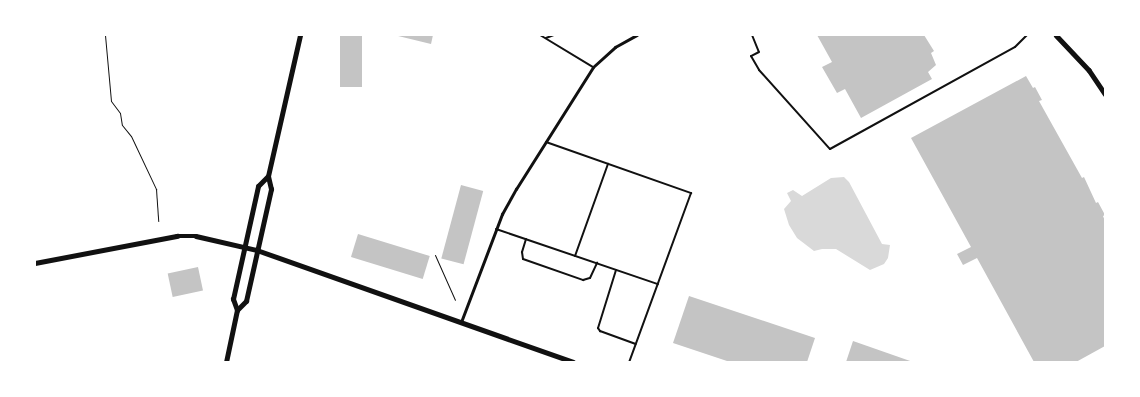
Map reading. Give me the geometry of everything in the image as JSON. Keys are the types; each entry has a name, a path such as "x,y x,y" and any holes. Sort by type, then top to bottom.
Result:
{"main road":[{"path":"237,310 246,301 270,188 268,176 300,35"},
{"path":"226,362 237,310 233,299 258,186 268,176"}],"street":[{"path":"461,322 496,229 516,190 593,67 615,47 637,35"},
{"path":"1056,35 1089,70 1105,94"},
{"path":"35,263 177,236 196,236 257,250 573,362"}],"lane":[{"path":"540,35 593,67"},
{"path":"546,38 554,35"},
{"path":"752,35 759,52 751,56 759,70 830,149 1015,47 1027,35"},
{"path":"546,142 691,193 629,362"},
{"path":"575,256 608,164"},
{"path":"496,229 658,284"},
{"path":"526,239 522,252 523,259 582,280 590,278 597,263"},
{"path":"616,270 598,328 600,331 636,344"}],"path":[{"path":"105,35 111,101 120,113 122,124 132,136 156,189 158,221"},
{"path":"435,256 455,300"}],"shaded area":[{"path":"844,177 849,182 882,244 890,245 888,258 884,264 870,270 836,249 814,251 797,238 789,225 784,209 791,201 787,193 793,190 802,196 831,178"}],"building":[{"path":"340,35 362,35 362,87 340,87"},
{"path":"394,35 433,35 431,44"},
{"path":"817,35 924,35 934,51 931,53 936,65 928,72 932,79 861,118 845,89 837,93 822,67 832,62"},
{"path":"1026,76 1033,88 1035,87 1042,100 1039,101 1082,178 1084,177 1096,203 1098,202 1105,215 1103,216 1105,221 1105,346 1076,362 1034,362 977,258 963,265 957,254 971,247 911,138"},
{"path":"461,185 483,191 464,264 441,258"},
{"path":"358,234 430,256 423,279 351,257"},
{"path":"198,267 203,290 173,297 168,273"},
{"path":"689,296 815,338 807,362 730,362 673,343"},
{"path":"853,341 913,362 846,362"}]}
